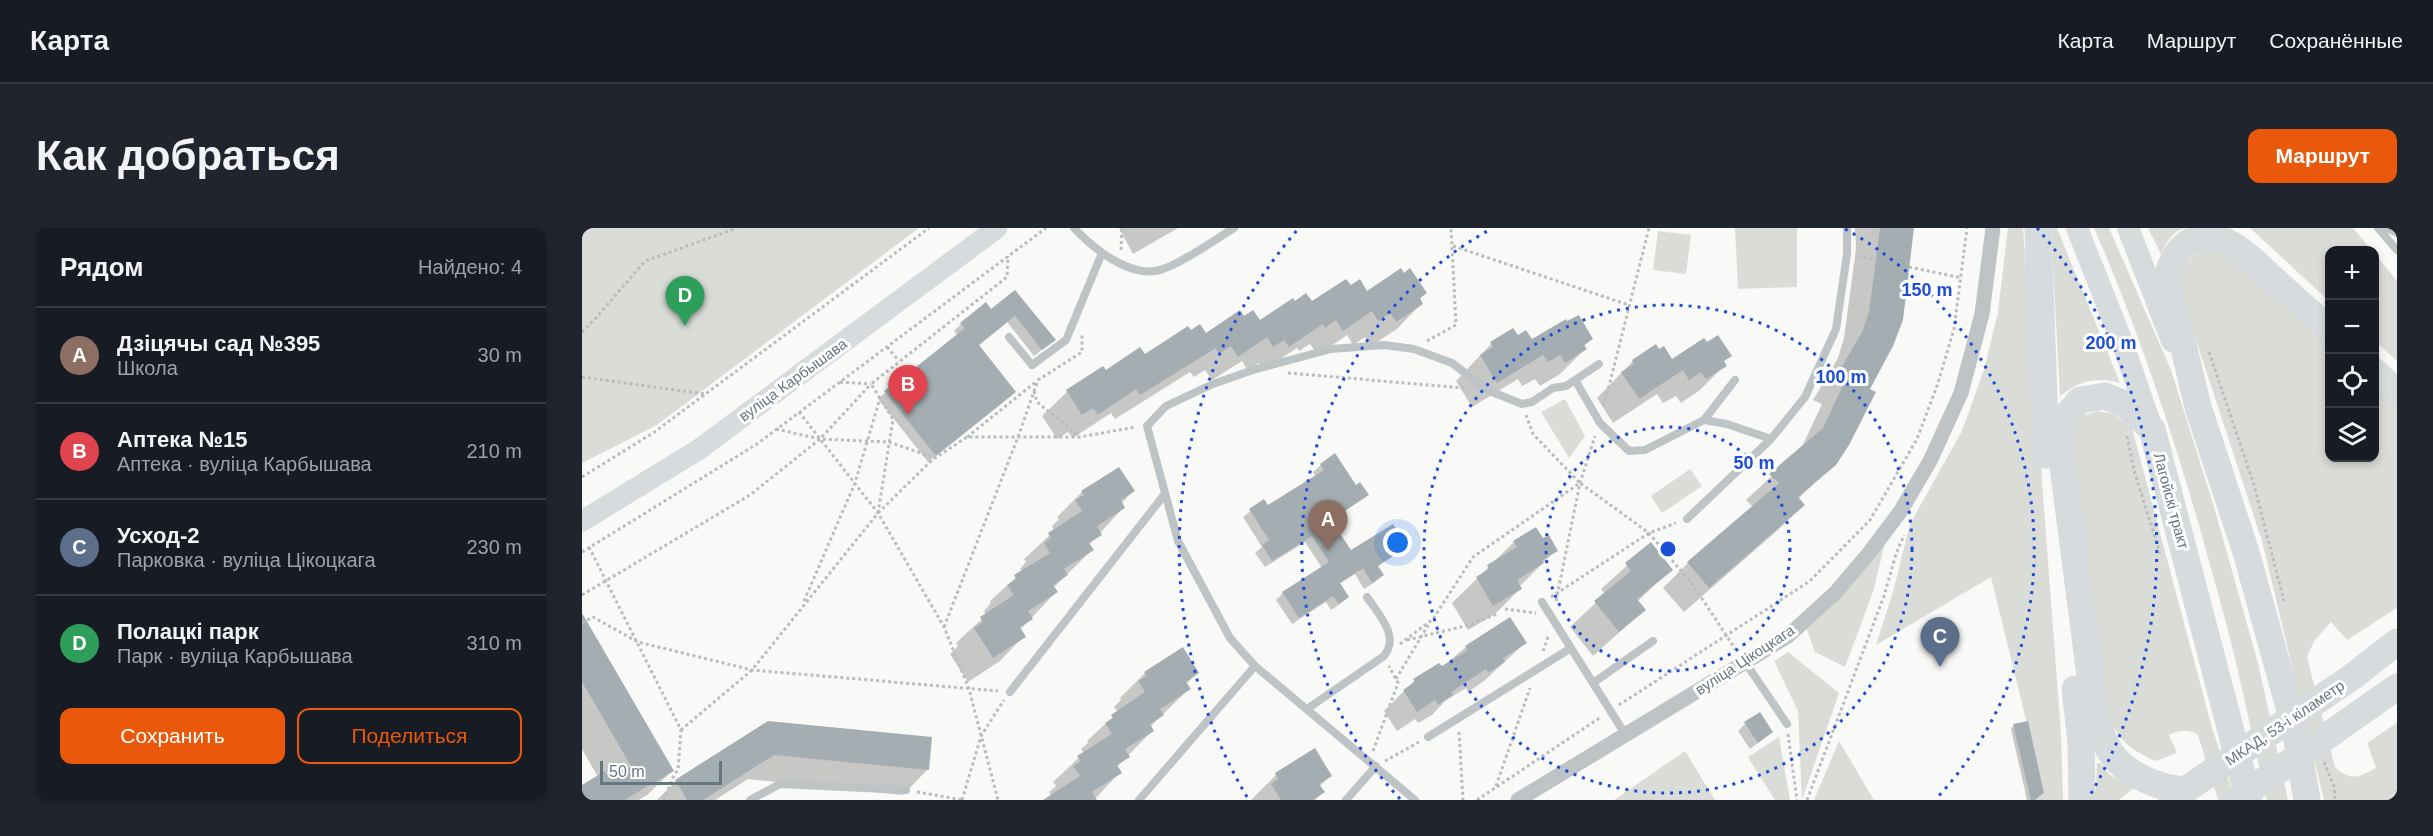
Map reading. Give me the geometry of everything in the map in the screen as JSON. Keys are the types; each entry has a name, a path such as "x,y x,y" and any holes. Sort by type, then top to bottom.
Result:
{"highway":[{"path":"2038,228 2046,453 2081,742 2082,800"},
{"path":"2234,228 2325,309"},
{"path":"2307,800 2295,729 2246,552 2199,407 2167,278 2170,262 2179,249 2194,238 2210,237 2228,242 2250,258 2325,326"},
{"path":"2375,354 2397,373"},
{"path":"2379,376 2397,392"},
{"path":"2152,429 2124,404 2105,396 2080,400 2064,419 2061,451 2095,714 2105,742 2115,758 2130,771 2178,795"},
{"name":"Лагойскі тракт","path":"2152,429 2243,793"},
{"name":"МКАД, 53-і кіламетр","path":"2178,795 2352,677 2397,642"},
{"path":"2243,793 2393,691"}],"main road":[{"name":"вуліца Карбышава","path":"582,521 698,450 997,228"},
{"name":"Лагойскі тракт","path":"2077,228 2124,347 2152,429"},
{"path":"2128,228 2199,407"}],"street":[{"name":"вуліца Цікоцкага","path":"1518,800 1788,636 1836,592 1900,512 1930,460 1960,393 1979,325 1993,228"}],"lane":[{"path":"1074,228 1102,253 1127,267 1155,271 1187,257 1234,228"},
{"path":"1687,519 1771,439 1805,397 1836,329 1847,254 1847,228"},
{"path":"2378,228 2397,250"},
{"path":"2387,228 2397,233"},
{"path":"1009,338 1032,365 1066,340 1102,253"},
{"path":"1415,800 1255,666 1230,639 1178,541 1147,426 1166,406 1213,384 1253,370 1331,349 1384,345 1414,349 1452,363 1487,390 1522,404 1532,402 1553,388 1566,386 1599,364"},
{"path":"1575,380 1600,423 1629,451 1645,450 1704,420 1735,380"},
{"path":"1704,420 1727,424 1771,439"},
{"path":"1010,692 1164,495"},
{"path":"1307,709 1384,656 1390,649 1389,631 1367,597"},
{"path":"1542,602 1625,734"},
{"path":"1593,683 1653,640"},
{"path":"1428,737 1571,648"},
{"path":"1745,663 1787,724"},
{"path":"1139,800 1255,666"},
{"path":"1346,800 1373,764"},
{"path":"750,800 780,784 906,790"}],"path":[{"path":"582,332 645,261 737,228"},
{"path":"582,477 653,433 929,228"},
{"path":"582,552 757,444 1046,228"},
{"path":"1121,263 1122,228"},
{"path":"1414,349 1456,325 1451,228"},
{"path":"1477,800 1726,634 1810,581 1870,520 1917,439 1937,386 1954,329 1967,228"},
{"path":"1453,246 1629,305"},
{"path":"1847,254 1876,260"},
{"path":"582,596 750,495 820,439 871,384 1007,277 1008,256"},
{"path":"1909,267 1962,278"},
{"path":"681,730 752,670 878,513 935,458 967,437 1038,380 1082,352 1082,304"},
{"path":"887,347 899,362"},
{"path":"1288,373 1487,390"},
{"path":"582,377 705,394"},
{"path":"944,627 1038,380"},
{"path":"840,382 871,384"},
{"path":"871,384 893,418 878,513"},
{"path":"1034,391 1037,402 1080,437"},
{"path":"802,606 855,483 880,398"},
{"path":"1522,404 1533,434 1580,483 1649,533 1693,585 1745,663"},
{"path":"799,412 878,513 944,627 969,689 998,800"},
{"path":"967,437 1080,437 1147,426"},
{"path":"776,429 820,439 889,442 935,458"},
{"path":"1396,679 1420,636 1473,557 1580,483"},
{"path":"1542,602 1649,533 1687,519"},
{"path":"1807,800 1905,533"},
{"path":"589,547 681,730 678,770 664,800"},
{"path":"1505,609 1549,613"},
{"path":"1405,640 1497,614"},
{"path":"582,623 593,617 638,642 752,670 1010,692 981,736 962,800 906,790"},
{"path":"1373,764 1398,683 1384,656 1433,619"},
{"path":"1495,788 1537,669"},
{"path":"1458,719 1463,800"},
{"path":"1787,724 1797,800"},
{"path":"1373,764 1428,737"}],"shaded area":[{"path":"582,228 919,228 657,425 582,463"},
{"path":"1735,228 1797,228 1797,287 1738,289"},
{"path":"2008,228 2023,228 2061,734 2063,800 2035,800 2044,793 1991,577 1876,645 1893,592 1910,524 1962,431 1984,370 1998,312"},
{"path":"2051,228 2057,228 2120,383 2104,380 2088,381 2060,396"},
{"path":"2094,228 2109,228 2171,370 2214,507 2258,663 2288,800 2267,800 2232,647 2192,503 2131,318"},
{"path":"2148,228 2184,228 2173,235 2161,254"},
{"path":"2250,228 2353,228 2368,246 2325,246 2325,297"},
{"path":"1658,231 1691,235 1686,274 1653,270"},
{"path":"2213,248 2241,263 2325,338 2325,462 2379,462 2379,387 2397,403 2397,608 2347,640 2331,622 2314,641 2307,657 2335,767 2341,772 2355,776 2376,768 2367,743 2397,723 2397,800 2324,800 2262,541 2177,282 2190,259"},
{"path":"2379,259 2397,281 2397,361 2379,345"},
{"path":"1565,399 1585,436 1569,458 1541,412"},
{"path":"2098,411 2113,414 2132,428 2211,724 2235,800 2218,800 2198,735 2180,731 2169,735 2177,753 2155,761 2127,744 2117,733 2108,717 2068,448 2071,433 2079,419"},
{"path":"1690,469 1702,486 1662,513 1651,496"},
{"path":"1885,543 1873,592 1845,667 1815,652 1806,627"},
{"path":"1788,652 1839,693 1802,800 1798,711 1774,661"},
{"path":"1779,737 1790,800 1775,800 1748,757"},
{"path":"1839,741 1874,800 1814,800"},
{"path":"1685,751 1715,800 1614,800"},
{"path":"2097,763 2100,763 2110,775 2135,787 2119,800 2093,800 2096,789"}],"building":[{"path":"1880,228 1914,228 1903,320 1893,346 1870,389 1876,392 1836,465 1798,497 1805,505 1709,588 1687,562 1779,483 1769,474 1823,428 1846,379 1837,375 1862,332 1869,312"},
{"path":"1401,268 1404,273 1410,268 1427,293 1420,298 1423,304 1396,322 1390,313 1378,321 1372,311 1343,331 1336,320 1325,328 1323,324 1289,347 1284,340 1273,347 1267,337 1238,357 1231,346 1219,354 1216,348 1140,395 1136,389 1098,415 1093,408 1082,415 1066,390 1103,366 1106,370 1140,347 1145,354 1188,326 1191,330 1200,324 1206,333 1240,310 1244,316 1253,310 1260,320 1293,298 1295,301 1306,293 1312,301 1346,279 1351,285 1360,279 1367,291"},
{"path":"1015,290 1056,340 1042,350 1015,316 979,345 1016,392 936,456 884,391 896,381 893,376 906,365 911,371 965,328 960,323 986,302 991,309"},
{"path":"1579,315 1593,339 1584,345 1587,349 1565,363 1560,355 1548,362 1543,355 1497,383 1480,355 1493,347 1490,342 1513,328 1518,335 1526,330 1532,339 1566,319 1567,321"},
{"path":"1718,335 1732,356 1724,361 1727,366 1706,379 1701,372 1689,380 1683,370 1639,399 1621,372 1634,364 1632,360 1656,344 1659,349 1664,346 1672,359 1704,338 1707,342"},
{"path":"1335,453 1356,485 1360,482 1369,495 1331,520 1351,550 1393,524 1407,547 1378,566 1384,575 1372,583 1363,568 1340,583 1349,597 1339,604 1333,596 1299,618 1282,592 1329,562 1312,536 1272,561 1262,545 1269,540 1249,509 1264,499 1268,505 1324,470 1320,464"},
{"path":"1119,467 1135,491 1121,500 1125,508 1097,526 1102,535 1089,543 1094,550 1064,569 1068,575 1053,585 1058,592 1028,611 1033,619 1020,627 1026,637 993,658 974,628 983,622 980,617 1014,595 1007,585 1016,579 1014,575 1050,553 1044,543 1051,538 1048,533 1082,511 1075,500 1084,495 1081,491"},
{"path":"1536,527 1543,538 1549,535 1558,551 1542,560 1544,563 1517,580 1522,589 1493,606 1476,577 1489,569 1487,565 1517,547 1513,541"},
{"path":"1651,542 1673,570 1637,599 1646,610 1619,632 1594,601 1631,571 1625,563"},
{"path":"582,613 674,771 624,800 582,800 582,785 605,771 610,779 631,766 582,682"},
{"path":"1510,617 1527,643 1503,658 1505,662 1488,673 1486,669 1451,692 1453,695 1438,705 1435,700 1417,712 1403,690 1415,682 1413,679 1439,663 1442,666 1468,650 1465,646"},
{"path":"1183,647 1199,673 1186,682 1191,689 1160,709 1164,715 1150,724 1154,731 1125,749 1130,757 1117,765 1122,773 1092,792 1097,800 1043,800 1080,776 1073,766 1081,761 1077,756 1112,734 1105,723 1113,718 1111,715 1145,692 1138,681 1147,676 1144,672"},
{"path":"1760,712 1773,732 1758,743 1744,722"},
{"path":"768,721 932,737 929,770 774,755 703,800 687,800 675,780"},
{"path":"2028,721 2044,793 2035,800 2031,800 2013,724"},
{"path":"1315,748 1332,776 1319,784 1325,792 1313,800 1281,800 1271,784 1278,779 1275,773"}],"place":[{"name":"Полацкі парк","path":"685,326"},
{"name":"Аптека №15","path":"908,415"},
{"name":"Дзіцячы сад №395","path":"1328,550"},
{"name":"Усход-2","path":"1940,667"}]}
